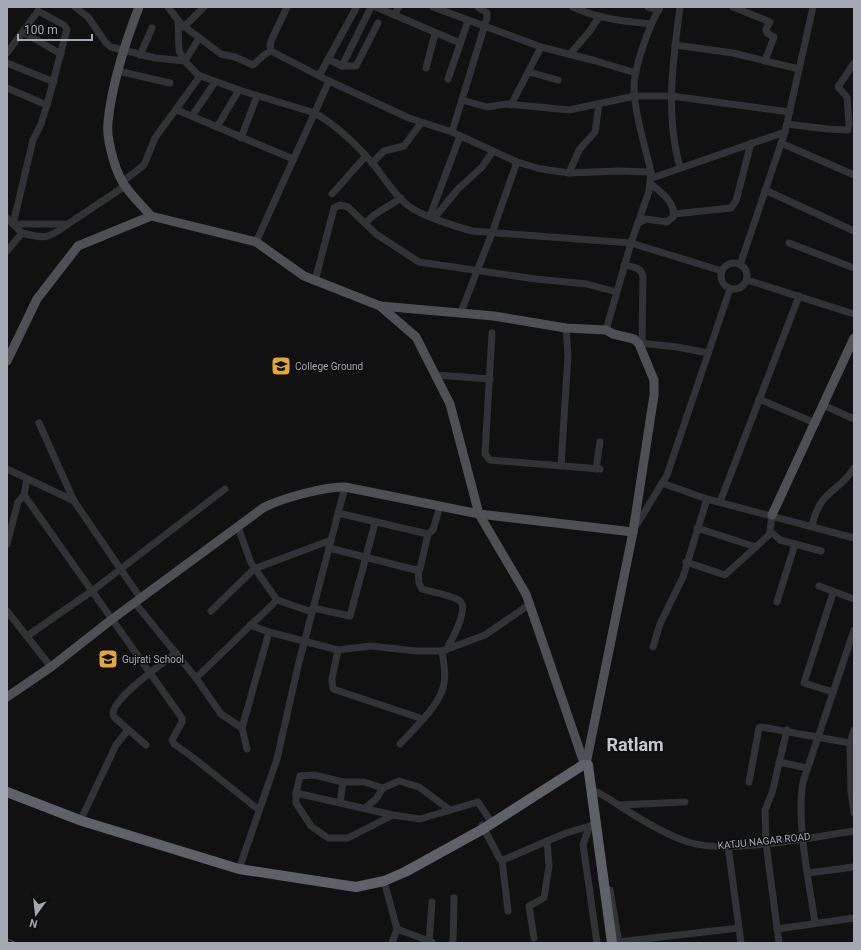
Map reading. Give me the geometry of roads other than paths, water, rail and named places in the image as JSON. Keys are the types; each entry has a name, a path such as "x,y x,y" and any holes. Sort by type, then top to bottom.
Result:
{"highway":[{"path":"585,763 592,790 594,826 616,943"},
{"path":"7,792 82,821 240,866 356,887 384,881 406,872 585,763"},
{"path":"585,763 594,826 607,943"},
{"path":"7,788 83,815 240,866 350,881 383,877 404,869 485,824"}],"main road":[{"path":"139,7 123,51 108,123 112,154 123,184 151,216 256,242 304,276 380,306 461,312 566,328 606,330 613,334 634,339 641,343 654,380 654,395 633,532 585,763"},
{"path":"7,361 37,299 78,246 151,216"},
{"path":"380,306 416,337 450,404 479,514 526,594 585,763"},
{"path":"772,515 854,338"},
{"path":"7,698 51,667 111,620 271,503 336,487 345,487 479,514 633,532"}],"street":[{"path":"75,7 88,17 107,44 123,51 140,55 184,61"},
{"path":"168,7 184,27 221,54 236,56 251,64 256,64 264,55 272,51"},
{"path":"184,27 204,7"},
{"path":"287,7 271,41 270,46 272,51 329,81 402,115 452,132 518,162 541,169 569,173 617,171 651,178 785,132"},
{"path":"342,66 371,7"},
{"path":"376,7 435,34 460,43"},
{"path":"394,15 399,7"},
{"path":"433,7 541,47 636,73"},
{"path":"452,132 485,27 487,13 478,7"},
{"path":"573,7 599,17 651,24"},
{"path":"638,223 646,219 668,222 673,218 674,214 673,208 651,178 635,96 636,73 651,24 659,8 648,7"},
{"path":"680,7 671,96 674,143 680,167"},
{"path":"733,7 770,22 766,29 767,33 774,37 765,61"},
{"path":"740,265 785,132 813,7"},
{"path":"319,76 356,8"},
{"path":"7,53 37,12 41,12 66,27 54,82 41,124 33,140 13,224"},
{"path":"570,54 589,32 599,17"},
{"path":"178,21 179,51 184,61 200,76 257,96 315,113 333,125 366,156 400,198 411,208 457,227 492,233 556,236 631,243 722,271"},
{"path":"448,79 468,21"},
{"path":"328,59 342,66 354,67 358,64 378,23"},
{"path":"140,55 152,28"},
{"path":"23,32 61,54"},
{"path":"426,68 435,34"},
{"path":"184,61 199,38"},
{"path":"675,45 733,54 799,70"},
{"path":"512,105 541,47"},
{"path":"7,63 54,82"},
{"path":"787,124 848,130 851,96 838,87 854,63"},
{"path":"118,72 170,83"},
{"path":"529,72 558,80"},
{"path":"7,218 22,233 42,238 51,237 123,184 144,165 155,138 177,110 200,76"},
{"path":"256,242 329,81"},
{"path":"192,116 215,82"},
{"path":"7,88 47,106"},
{"path":"217,127 239,90"},
{"path":"241,138 257,96"},
{"path":"462,100 487,107 512,105 569,110 635,96 671,96 790,112"},
{"path":"569,173 580,150 595,132 599,104"},
{"path":"177,110 293,159"},
{"path":"372,163 384,151 404,146 422,123"},
{"path":"432,216 460,136"},
{"path":"674,214 731,208 736,201 751,143"},
{"path":"781,143 854,176"},
{"path":"432,216 482,167 493,151"},
{"path":"332,194 366,156"},
{"path":"461,312 518,162"},
{"path":"606,330 651,178"},
{"path":"765,190 854,231"},
{"path":"365,223 374,215 400,198"},
{"path":"315,281 334,208 340,205 348,207 376,234 416,261 536,279 587,284 616,292"},
{"path":"13,224 68,224"},
{"path":"7,251 22,233"},
{"path":"789,243 854,268"},
{"path":"732,263 740,265 746,271 747,280 745,284 738,289 730,289 726,287 721,280 722,271 732,263"},
{"path":"624,265 638,269 642,272 643,276 641,343 708,353"},
{"path":"747,280 854,314"},
{"path":"633,532 667,475 730,289"},
{"path":"720,502 799,296"},
{"path":"561,466 568,356 566,328"},
{"path":"492,333 485,454 488,458 490,460 598,469 600,442"},
{"path":"436,375 490,380"},
{"path":"759,399 815,423"},
{"path":"823,405 854,419"},
{"path":"39,424 74,501 120,569 138,601 221,714 242,728"},
{"path":"812,526 814,515 822,499 847,477 854,468"},
{"path":"7,469 74,501"},
{"path":"7,544 18,502 24,495 27,479"},
{"path":"662,483 707,499 772,515 854,538"},
{"path":"240,866 277,759 313,610 345,487"},
{"path":"27,636 92,591 225,490"},
{"path":"24,495 111,620 152,673 182,718 182,722 172,740 174,744 259,810"},
{"path":"653,647 660,624 683,577 686,562 707,499"},
{"path":"400,744 422,719 442,692 445,668 444,650 459,624 462,605 460,601 450,596 436,594 422,589 419,583 418,569 422,563 428,534 433,530 440,506"},
{"path":"338,514 428,534"},
{"path":"772,515 769,528 771,533 776,538 821,551"},
{"path":"238,526 254,569 277,600 313,610 350,616 376,522"},
{"path":"697,528 756,547"},
{"path":"686,562 725,575 771,533"},
{"path":"211,612 254,569 331,540"},
{"path":"777,602 795,544"},
{"path":"329,548 418,569"},
{"path":"819,586 833,593 854,599"},
{"path":"833,593 804,683 833,692"},
{"path":"196,678 277,600"},
{"path":"250,625 269,632 338,650 371,646 416,651 444,650 485,635 530,604"},
{"path":"7,611 51,667"},
{"path":"815,923 803,838 800,797 807,768 854,630"},
{"path":"247,749 242,728 269,632"},
{"path":"338,650 332,679 333,689 422,719"},
{"path":"146,745 113,715 114,709 125,694 176,653"},
{"path":"750,782 759,728 763,726 850,743"},
{"path":"83,815 116,745 128,730"},
{"path":"779,943 766,843 765,807 772,793 787,730"},
{"path":"854,730 850,743 854,813"},
{"path":"779,762 807,768"},
{"path":"383,788 364,782 343,782 314,775 300,776 296,793 296,803 311,826 328,838 348,838 393,815"},
{"path":"365,808 376,799 383,788 399,781 419,787 450,810"},
{"path":"340,803 343,782"},
{"name":"KATJU NAGAR ROAD","path":"592,790 603,794 619,805 672,835 704,846 766,843 854,831"},
{"path":"296,793 393,815 420,819 478,802 485,824 502,860 508,911"},
{"path":"619,805 685,802"},
{"path":"502,860 566,833 594,826"},
{"path":"594,826 583,844 597,943"},
{"path":"534,938 529,906 544,898 549,866 547,841"},
{"path":"728,846 741,943"},
{"path":"808,873 854,867"},
{"path":"384,881 397,929 392,943"},
{"path":"452,943 454,898"},
{"path":"397,929 430,942 432,902"},
{"path":"777,929 854,918"},
{"path":"616,943 649,941 681,935 739,928"},
{"path":"681,935 683,943"}],"railway":[{"path":"7,940 14,943"}],"place":[{"name":"College Ground","path":"281,366"},
{"name":"Gujrati School","path":"108,659"}],"district":[{"name":"Ratlam","path":"635,744"}]}
